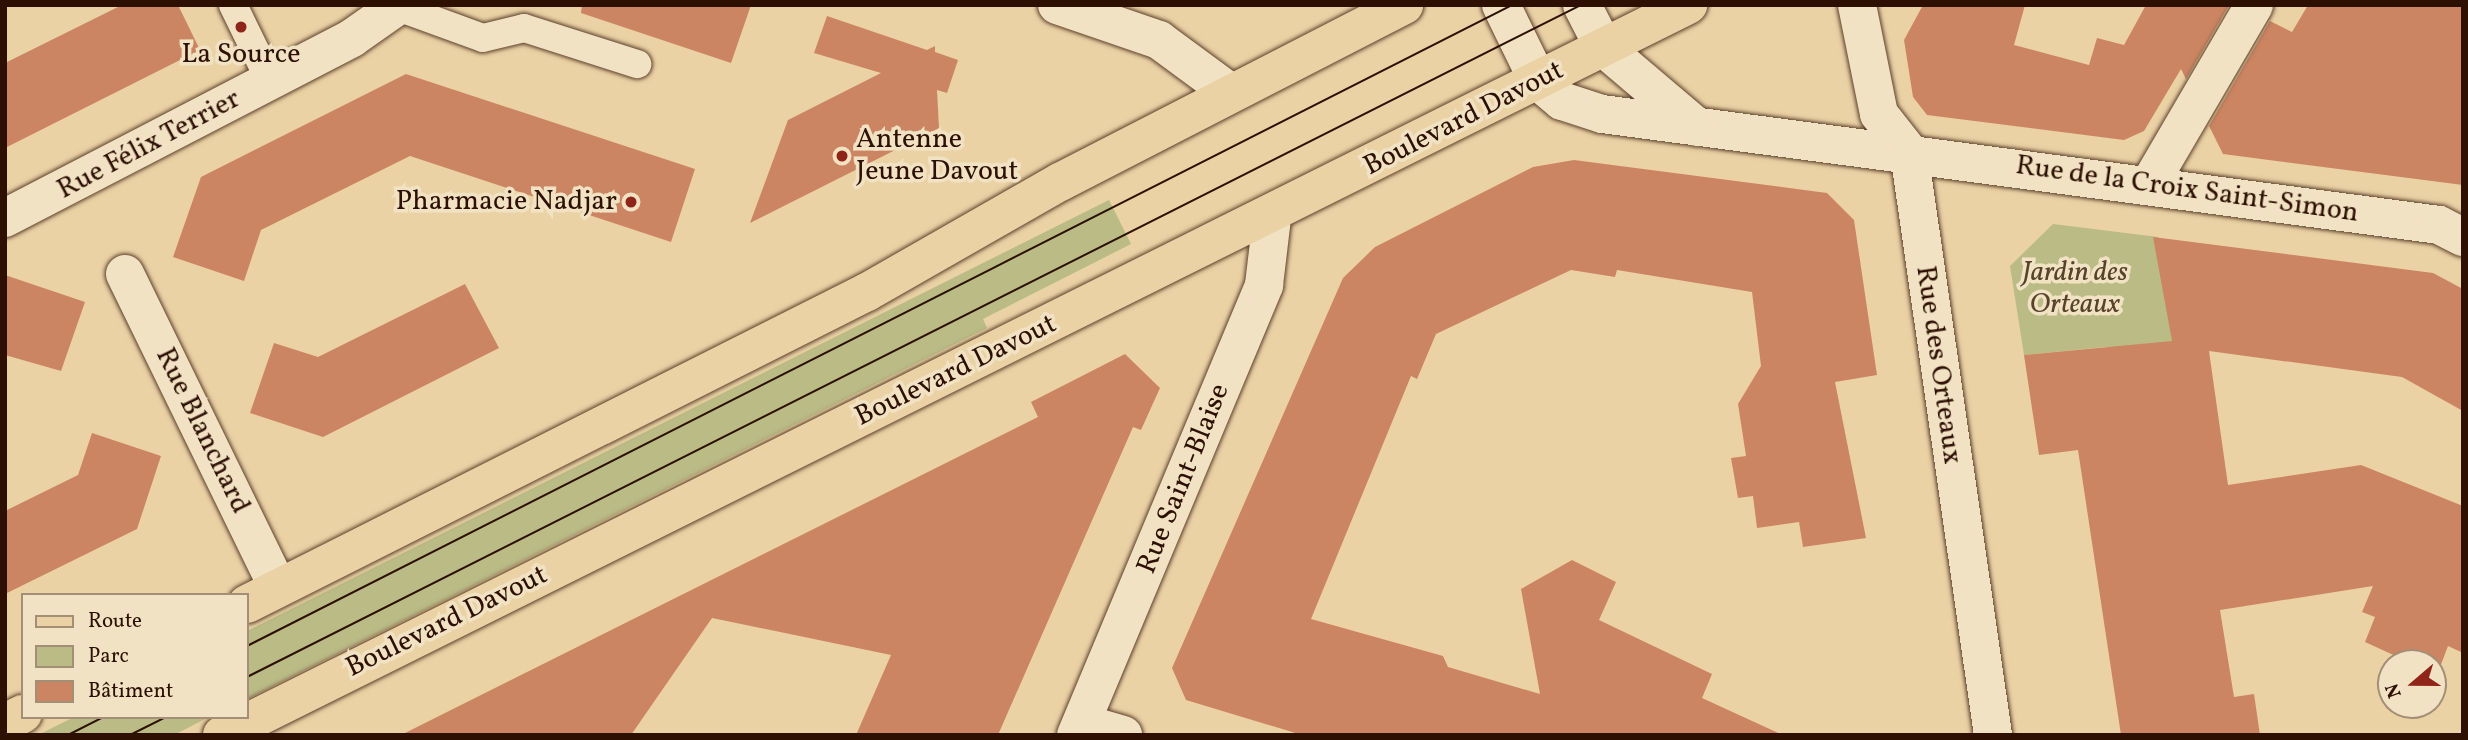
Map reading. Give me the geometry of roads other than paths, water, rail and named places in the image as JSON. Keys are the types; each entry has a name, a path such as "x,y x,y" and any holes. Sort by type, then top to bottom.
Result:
{"main road":[{"path":"262,596 867,292 1231,93 1404,5"},
{"name":"Boulevard Davout","path":"222,735 1272,218 1688,5"},
{"path":"5,723 21,715"}],"street":[{"path":"1057,5 1159,40 1231,93"},
{"path":"1501,5 1538,81"},
{"path":"1582,5 1604,48 1699,128"},
{"path":"1857,5 1879,114 1909,152"},
{"path":"2149,185 2254,5"},
{"name":"Rue Félix Terrier","path":"5,218 271,81 399,6"},
{"name":"Rue de la Croix Saint-Simon","path":"1538,81 1563,101 1602,114 1909,152 2439,225 2463,237"},
{"name":"Rue des Orteaux","path":"1909,152 1993,735"},
{"name":"Rue Saint-Blaise","path":"1079,729 1264,285 1272,218"},
{"name":"Rue Blanchard","path":"125,274 262,596"},
{"path":"1079,729 1123,735"}],"lane":[{"path":"233,5 271,81"},
{"path":"399,6 483,38 524,28 637,64"}],"tram line":[{"path":"248,645 1512,5"},
{"path":"248,676 1581,5"},
{"path":"68,735 99,719"},
{"path":"130,735 162,719"}],"place":[{"name":"La Source","path":"241,27"},
{"name":"Antenne Jeune Davout","path":"842,156"},
{"name":"Pharmacie Nadjar","path":"631,202"}],"park label":[{"name":"Jardin des Orteaux","path":"2075,289"}]}
